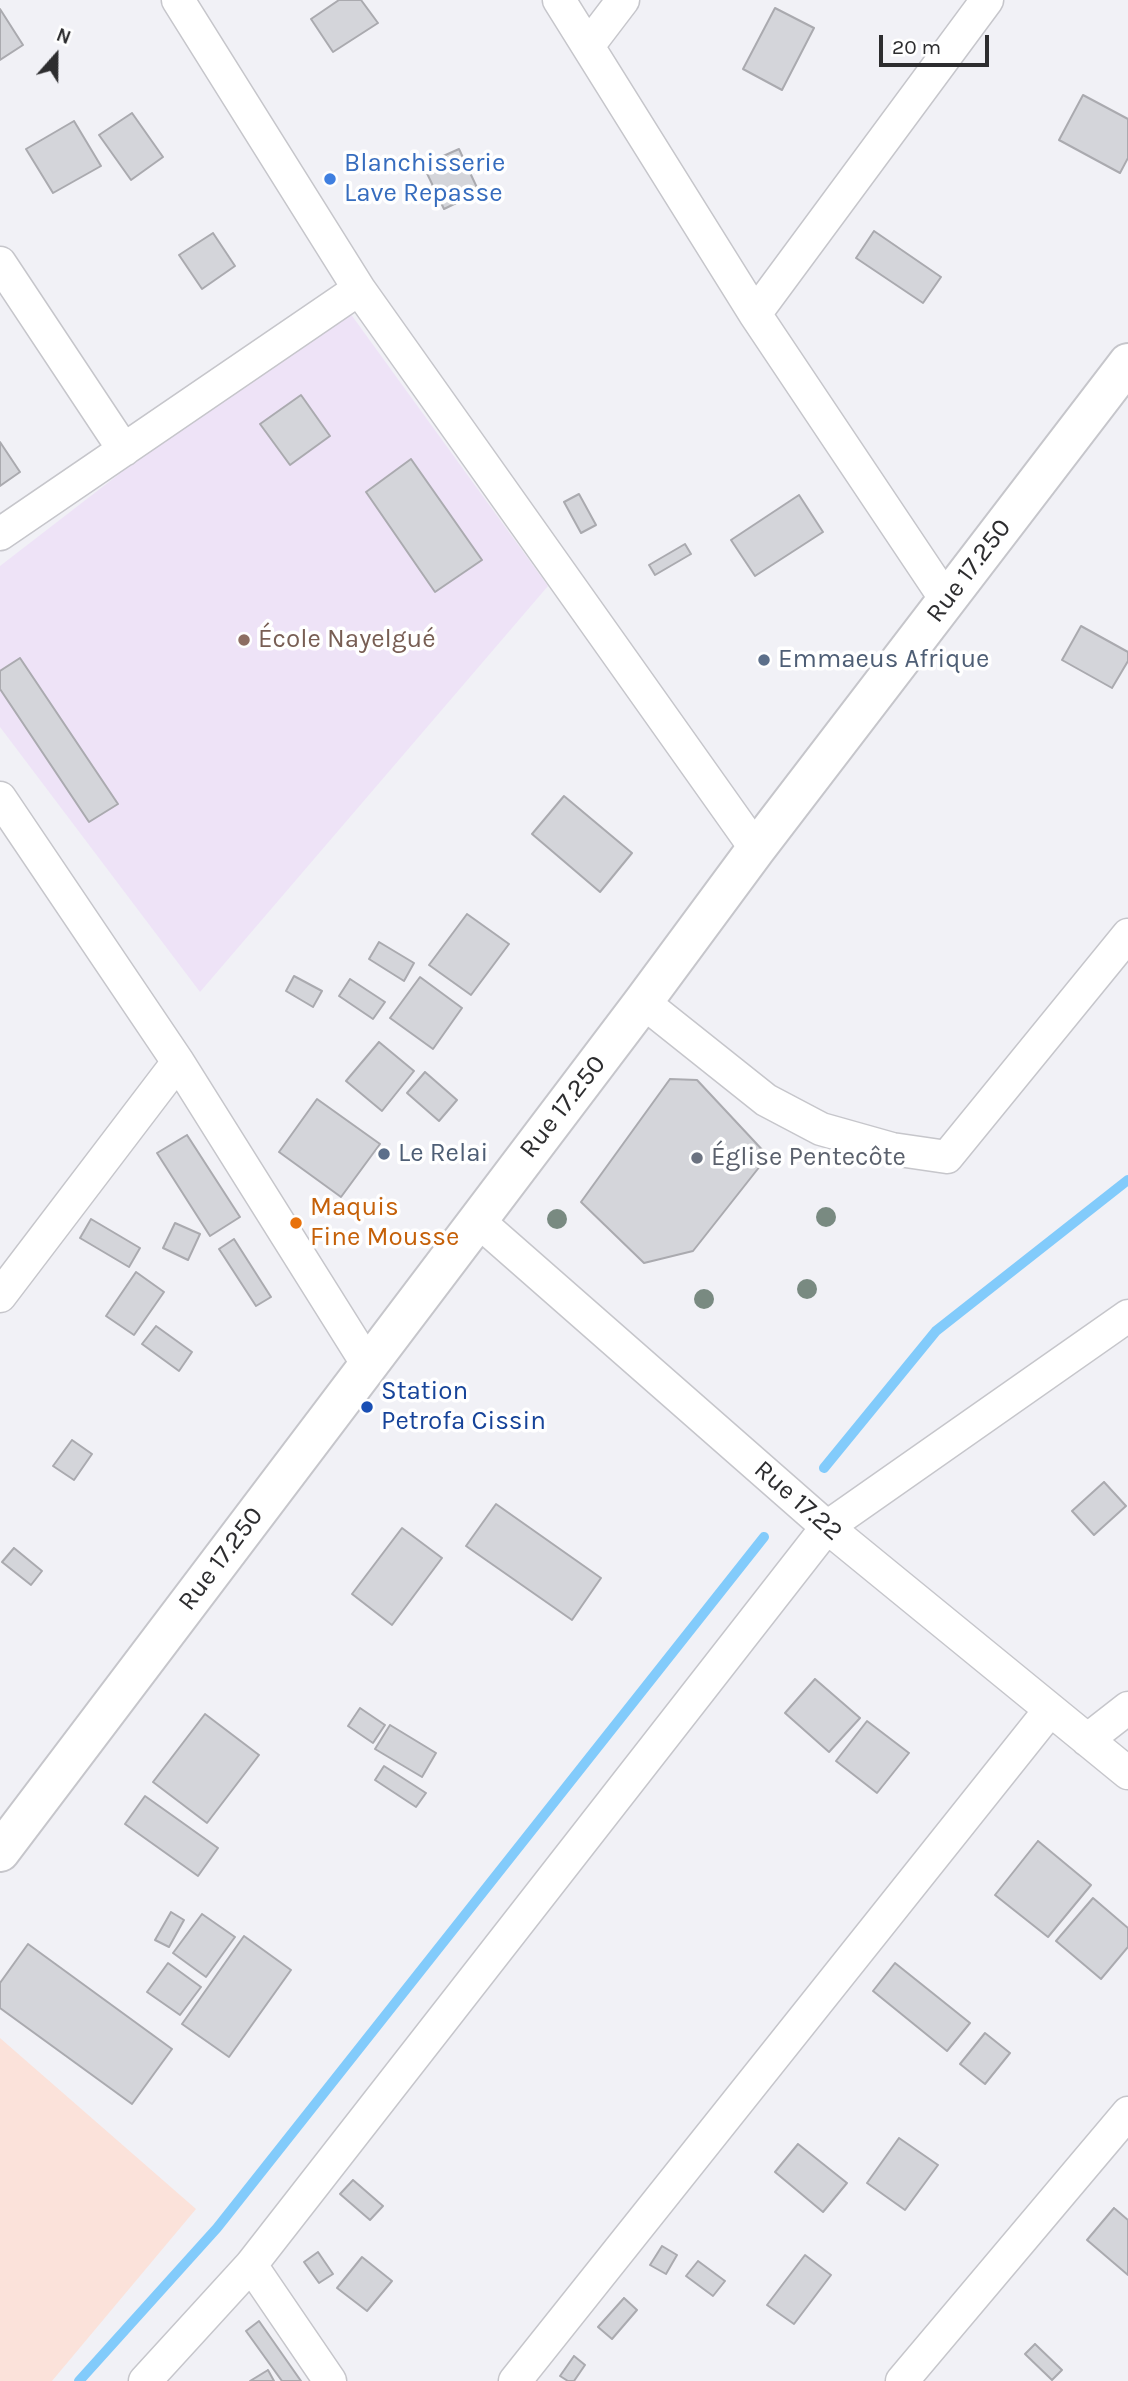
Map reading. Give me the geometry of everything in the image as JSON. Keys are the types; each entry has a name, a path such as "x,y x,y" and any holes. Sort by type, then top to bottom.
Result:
{"street":[{"path":"178,0 359,289 756,849"},
{"path":"559,0 755,314 947,601"},
{"path":"588,46 623,0"},
{"path":"755,314 987,0"},
{"path":"0,263 124,450"},
{"path":"0,534 359,289"},
{"name":"Rue 17.250","path":"0,1852 756,849 1128,363"},
{"path":"0,798 178,1062 368,1365"},
{"path":"643,1002 766,1100 821,1129 892,1149 947,1157 1128,935"},
{"path":"0,1296 178,1062"},
{"name":"Rue 17.22","path":"477,1219 827,1527 1128,1773"},
{"path":"145,2381 251,2265 827,1527 1128,1316"},
{"path":"1087,1740 1128,1708"},
{"path":"515,2381 1050,1710"},
{"path":"902,2381 1128,2113"},
{"path":"251,2265 330,2381"}],"shaded area":[{"path":"342,302 548,586 200,992 0,727 0,566"},
{"path":"0,2038 196,2209 52,2381 0,2381"}],"building":[{"path":"339,0 361,0 378,23 333,52 311,19"},
{"path":"775,8 814,28 782,90 743,69"},
{"path":"0,9 23,45 0,60"},
{"path":"1083,95 1128,119 1128,158 1120,173 1059,140"},
{"path":"132,113 163,157 131,180 99,135"},
{"path":"74,121 101,166 53,193 26,149"},
{"path":"459,149 479,192 444,209 423,165"},
{"path":"874,231 941,277 923,303 856,258"},
{"path":"213,233 235,266 202,289 179,255"},
{"path":"301,395 330,436 290,465 260,424"},
{"path":"0,442 20,472 0,486"},
{"path":"411,459 482,560 435,592 366,492"},
{"path":"579,494 596,525 581,533 564,502"},
{"path":"799,495 823,532 755,576 731,540"},
{"path":"685,544 691,554 655,575 649,565"},
{"path":"1081,626 1128,652 1128,661 1112,688 1062,660"},
{"path":"20,658 118,804 89,822 0,689 0,671"},
{"path":"564,796 632,853 600,892 532,834"},
{"path":"467,914 509,944 471,995 429,965"},
{"path":"379,942 414,963 404,981 369,959"},
{"path":"294,976 322,991 313,1007 286,991"},
{"path":"420,977 462,1008 433,1049 390,1018"},
{"path":"350,979 385,1002 373,1019 339,996"},
{"path":"379,1042 414,1071 382,1111 346,1081"},
{"path":"425,1072 457,1100 439,1121 407,1093"},
{"path":"670,1079 697,1080 768,1156 693,1251 644,1263 581,1202"},
{"path":"317,1099 380,1144 341,1197 279,1152"},
{"path":"187,1135 240,1217 210,1236 157,1153"},
{"path":"91,1219 140,1248 129,1267 80,1238"},
{"path":"175,1223 200,1234 188,1260 163,1248"},
{"path":"234,1239 271,1297 256,1306 219,1249"},
{"path":"136,1272 164,1292 134,1335 106,1316"},
{"path":"156,1326 192,1352 179,1371 142,1344"},
{"path":"72,1440 92,1454 74,1480 53,1466"},
{"path":"1104,1482 1126,1506 1094,1535 1072,1511"},
{"path":"496,1504 601,1578 572,1620 466,1546"},
{"path":"402,1528 442,1558 392,1625 352,1594"},
{"path":"14,1548 42,1571 31,1585 2,1562"},
{"path":"815,1679 860,1718 829,1752 785,1713"},
{"path":"360,1708 385,1725 373,1743 348,1726"},
{"path":"205,1714 259,1755 207,1823 153,1782"},
{"path":"867,1721 909,1753 877,1793 836,1761"},
{"path":"390,1725 436,1753 422,1777 375,1749"},
{"path":"384,1766 426,1793 416,1807 375,1780"},
{"path":"145,1796 218,1848 198,1876 125,1824"},
{"path":"1038,1841 1091,1885 1048,1937 995,1895"},
{"path":"1093,1898 1128,1928 1128,1947 1101,1979 1056,1941"},
{"path":"171,1912 184,1920 169,1947 155,1940"},
{"path":"202,1914 235,1937 206,1977 173,1953"},
{"path":"244,1936 291,1970 229,2057 182,2024"},
{"path":"28,1944 172,2049 132,2104 0,2008 0,1983"},
{"path":"168,1963 201,1987 180,2015 147,1992"},
{"path":"895,1963 970,2023 947,2051 873,1991"},
{"path":"985,2033 1010,2053 985,2084 960,2064"},
{"path":"899,2138 938,2165 905,2210 867,2183"},
{"path":"798,2144 847,2183 823,2212 775,2172"},
{"path":"353,2180 383,2206 370,2220 340,2194"},
{"path":"1114,2208 1128,2220 1128,2275 1087,2240"},
{"path":"662,2246 677,2255 666,2274 650,2265"},
{"path":"318,2252 333,2274 319,2283 304,2262"},
{"path":"805,2255 831,2275 794,2324 767,2305"},
{"path":"362,2257 392,2281 367,2311 337,2288"},
{"path":"698,2261 725,2281 713,2296 686,2276"},
{"path":"624,2298 637,2310 612,2339 598,2327"},
{"path":"259,2321 301,2381 282,2381 246,2331"},
{"path":"1035,2344 1062,2370 1052,2380 1025,2354"},
{"path":"574,2356 585,2365 574,2381 568,2381 560,2376"},
{"path":"268,2370 274,2381 250,2381"}],"waterway":[{"path":"824,1468 936,1331 1128,1180"},
{"path":"79,2381 217,2228 764,1537"}],"place":[{"name":"Blanchisserie Lave Repasse","path":"330,179"},
{"name":"École Nayelgué","path":"244,640"},
{"name":"Emmaeus Afrique","path":"764,660"},
{"name":"Le Relai","path":"384,1154"},
{"name":"Église Pentecôte","path":"697,1158"},
{"name":"Maquis Fine Mousse","path":"296,1223"},
{"name":"Station Petrofa Cissin","path":"367,1407"}]}
